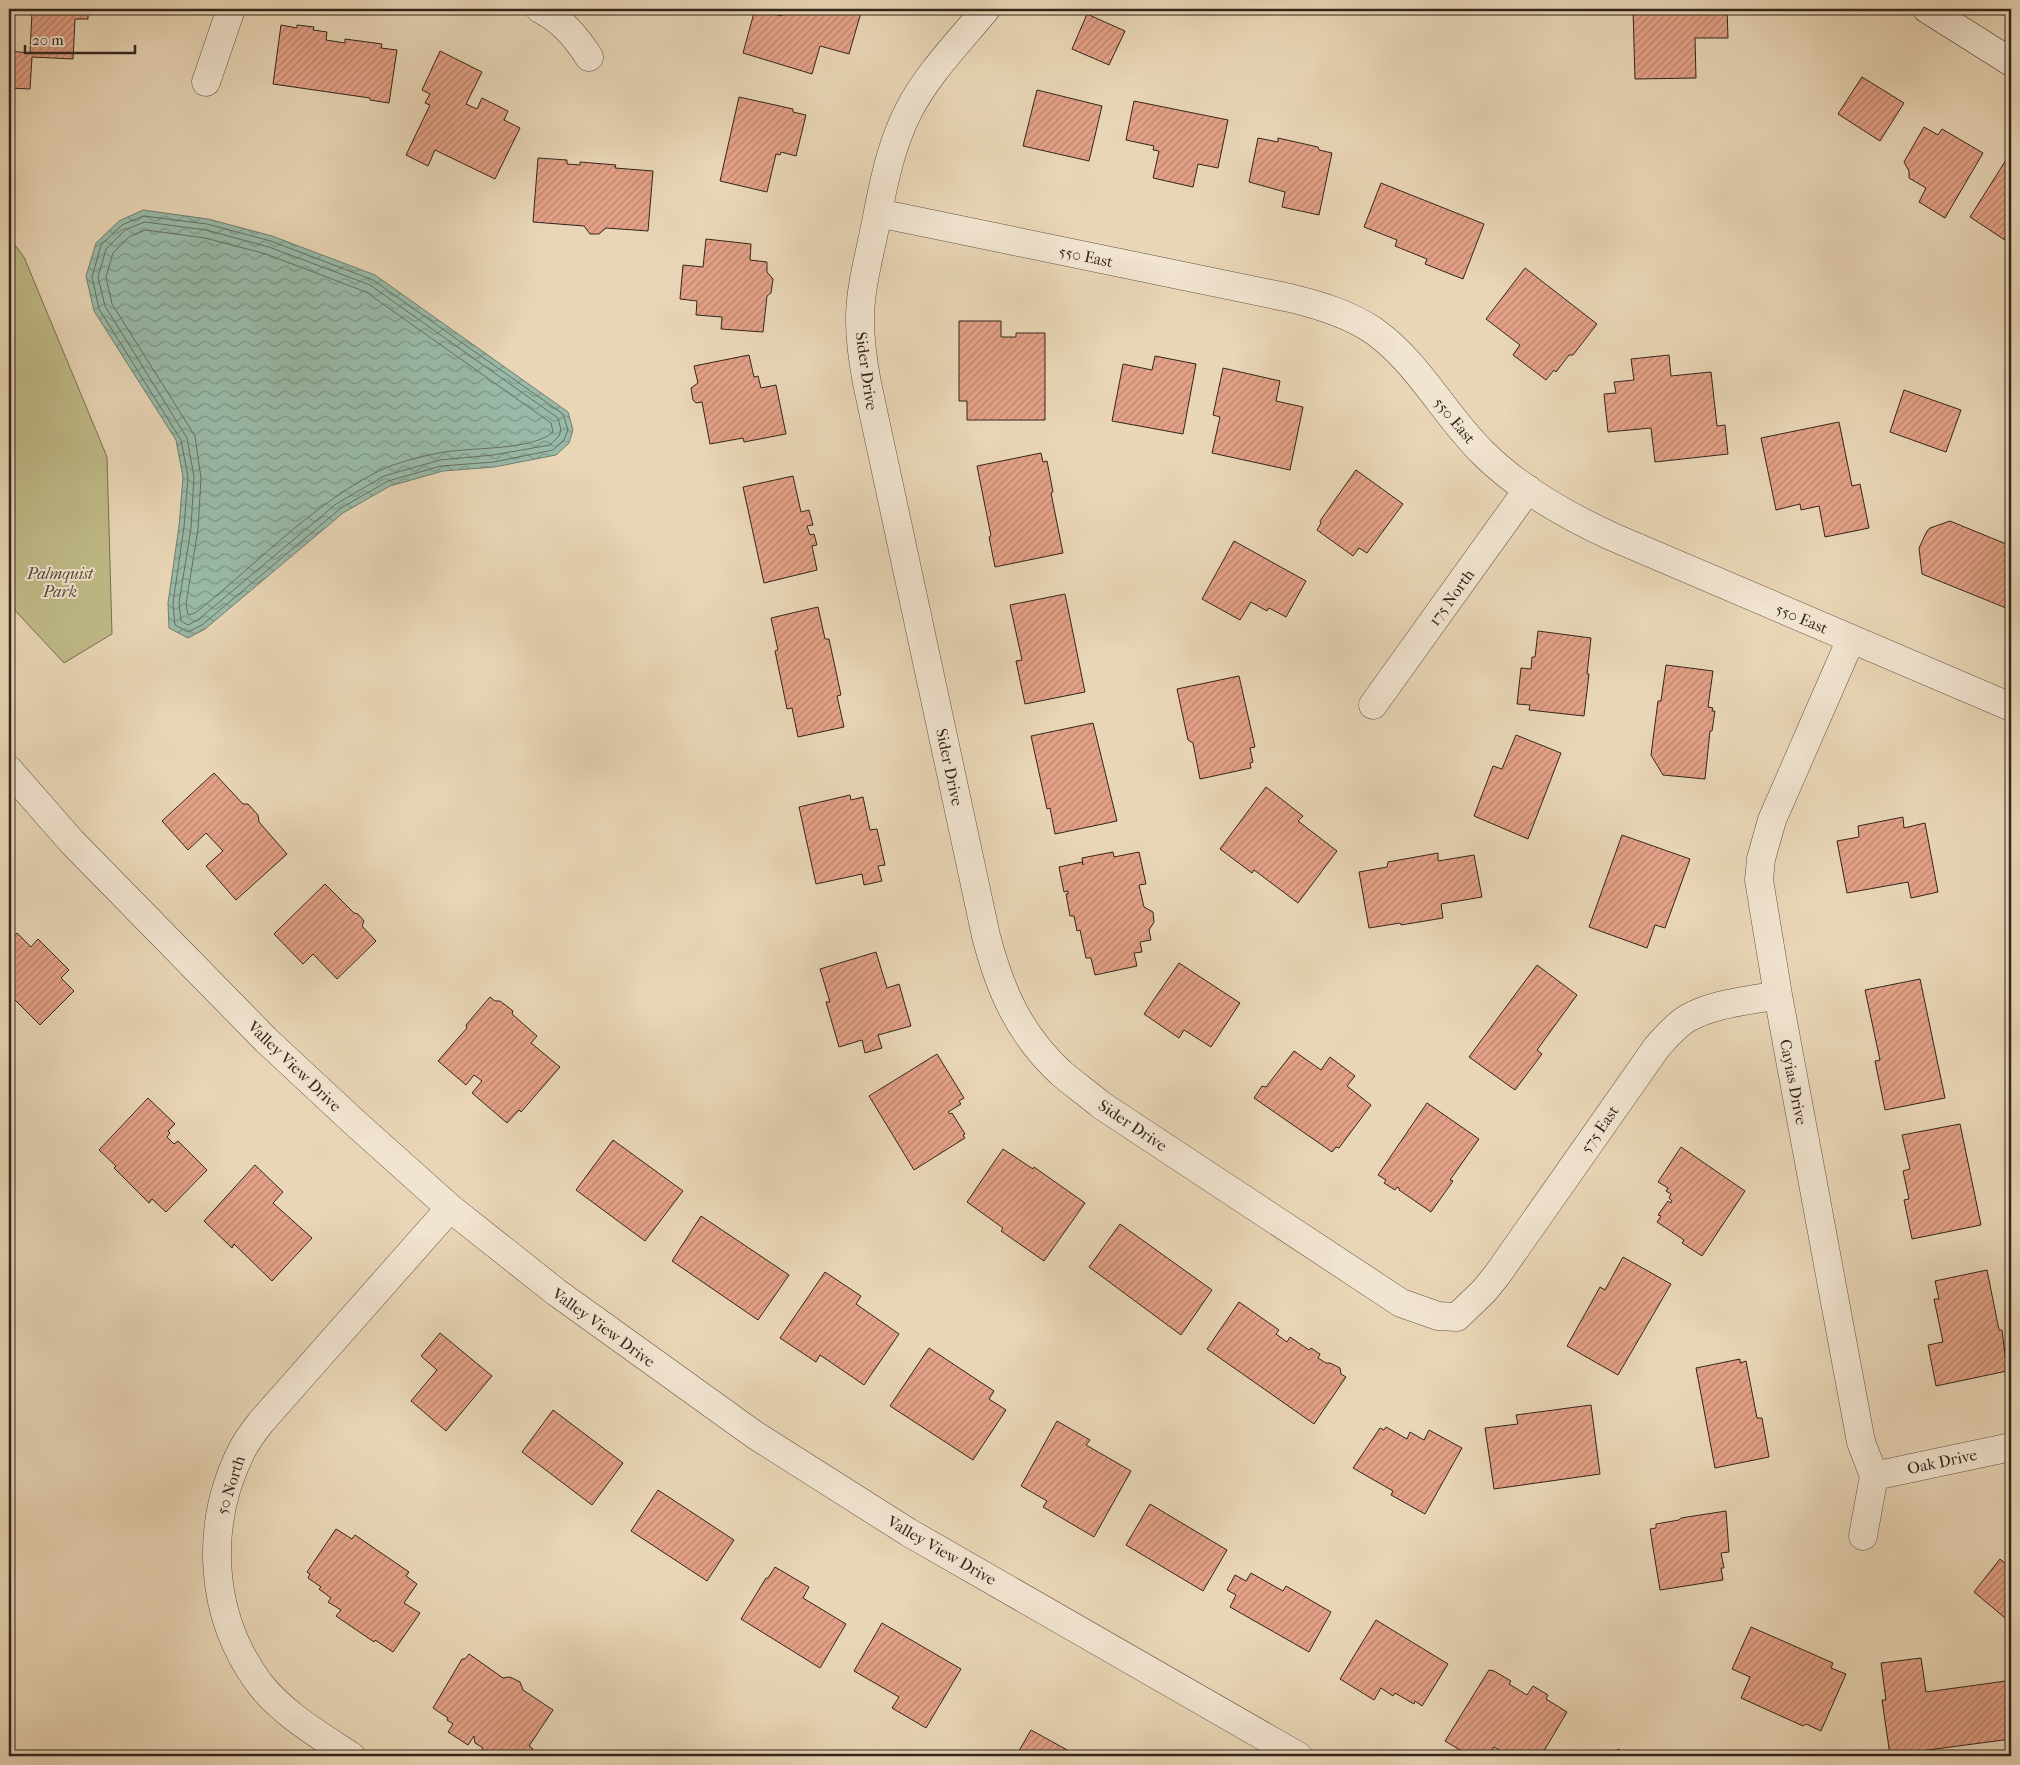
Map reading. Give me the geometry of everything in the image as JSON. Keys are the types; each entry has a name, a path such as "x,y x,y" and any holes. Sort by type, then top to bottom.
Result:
{"street":[{"path":"206,82 230,9"},
{"path":"540,9 553,15 574,34 589,57"},
{"name":"Sider Drive","path":"986,9 932,75 909,110 892,153 865,276 860,319 864,367 986,936 996,971 1009,1004 1045,1056 1062,1073 1101,1104 1401,1303 1438,1316 1457,1316"},
{"path":"1927,9 2011,62"},
{"name":"550 East","path":"878,213 1290,298 1320,305 1349,317 1374,331 1396,350 1465,434 1484,454 1528,489 1556,508 1591,527 2011,707"},
{"name":"175 North","path":"1374,705 1528,489"},
{"name":"Cayias Drive","path":"1850,639 1772,820 1761,859 1759,880 1778,996 1861,1442 1874,1476"},
{"name":"Valley View Drive","path":"9,770 72,842 266,1040 450,1208 556,1292 755,1435 908,1532 1298,1756"},
{"name":"575 East","path":"1457,1316 1484,1291 1497,1275 1657,1047 1671,1031 1687,1019 1705,1010 1778,996"},
{"name":"50 North","path":"351,1756 284,1709 260,1684 241,1654 226,1622 218,1586 216,1547 220,1511 229,1479 242,1449 261,1422 450,1208"},
{"name":"Oak Drive","path":"1874,1476 2011,1447"},
{"path":"1863,1536 1874,1476"}],"green space":[{"name":"Palmquist Park","path":"9,237 24,257 107,457 112,634 64,663 9,604"}],"water":[{"path":"143,210 208,219 272,236 375,275 568,412 573,430 569,443 556,455 494,467 443,471 390,486 343,513 205,629 188,638 169,628 168,603 179,526 183,477 176,440 94,311 86,276 96,243 119,221"}],"building":[{"path":"24,9 88,9 88,19 75,19 73,59 32,57 30,89 9,88 9,51 30,53 32,12 24,11"},
{"path":"755,9 782,16 784,9 862,9 849,54 820,46 812,74 743,53"},
{"path":"1633,9 1727,9 1728,38 1695,38 1696,78 1635,79"},
{"path":"1087,14 1125,31 1109,65 1072,49"},
{"path":"281,25 297,28 297,25 314,27 313,30 327,32 326,40 345,43 345,39 382,44 381,48 397,50 389,103 370,100 370,98 273,84"},
{"path":"440,51 482,72 466,104 477,109 482,98 508,111 504,120 520,128 495,179 435,150 428,166 406,155 430,105 425,103 430,94 422,90"},
{"path":"1862,77 1904,103 1880,141 1838,114"},
{"path":"1037,90 1102,106 1089,161 1023,146"},
{"path":"739,97 793,109 793,112 806,115 796,156 781,152 780,155 776,154 767,192 720,181"},
{"path":"1134,101 1228,120 1218,168 1198,164 1193,187 1153,178 1159,151 1153,150 1154,146 1126,140"},
{"path":"1924,127 1938,135 1942,129 1983,153 1945,218 1919,202 1926,188 1909,178 1909,171 1904,162"},
{"path":"1258,138 1278,142 1278,138 1318,147 1319,150 1332,153 1319,215 1282,207 1285,192 1249,182"},
{"path":"538,158 567,160 567,164 580,165 580,162 616,165 615,168 653,171 648,231 606,228 599,234 590,234 584,226 533,222"},
{"path":"2006,160 2011,163 2011,244 1970,217"},
{"path":"1381,183 1484,224 1463,279 1425,264 1427,259 1395,246 1397,240 1364,227"},
{"path":"706,239 751,244 750,260 767,262 767,272 773,279 771,293 767,296 763,332 721,329 722,317 696,315 697,301 680,299 683,265 703,267"},
{"path":"1525,268 1597,324 1573,355 1569,355 1556,372 1554,370 1546,380 1513,355 1520,345 1486,319"},
{"path":"959,321 1001,321 1001,337 1016,337 1016,333 1045,333 1045,420 967,420 967,401 959,401"},
{"path":"749,355 754,377 758,376 761,388 776,385 786,434 744,442 743,438 710,444 702,402 696,403 693,400 691,388 698,383 694,366"},
{"path":"1669,355 1671,376 1711,372 1717,426 1725,425 1728,454 1655,462 1651,428 1608,432 1604,394 1616,393 1614,382 1634,380 1631,359"},
{"path":"1155,356 1196,364 1183,434 1112,421 1123,364 1152,370"},
{"path":"1223,368 1280,381 1276,401 1303,407 1290,470 1212,453 1220,417 1213,415"},
{"path":"1904,390 1961,410 1946,452 1890,432"},
{"path":"1839,422 1852,486 1860,484 1869,528 1825,537 1819,506 1801,510 1800,504 1776,510 1761,438"},
{"path":"1041,453 1043,462 1047,461 1053,492 1051,493 1063,553 995,567 989,537 991,536 977,466"},
{"path":"1356,470 1403,504 1367,553 1359,548 1353,556 1317,530 1321,523 1320,521"},
{"path":"793,476 801,512 809,510 813,525 807,526 810,535 814,534 817,545 812,546 817,570 764,583 743,487"},
{"path":"1950,521 2011,546 2011,610 1922,574 1919,548 1927,531 1930,528"},
{"path":"1234,541 1306,581 1286,617 1269,608 1267,611 1251,602 1240,620 1202,599"},
{"path":"1065,594 1085,692 1025,704 1016,661 1022,660 1010,605"},
{"path":"818,607 825,639 829,639 841,695 837,696 844,727 798,737 792,708 787,709 775,651 778,650 771,618"},
{"path":"1538,631 1591,638 1584,716 1529,710 1530,705 1517,704 1521,668 1531,669 1532,657 1535,657"},
{"path":"1666,665 1713,671 1708,707 1713,708 1712,711 1715,711 1712,731 1710,731 1705,779 1663,775 1651,755 1658,701 1661,701"},
{"path":"1239,676 1255,747 1250,748 1253,762 1250,763 1251,768 1200,779 1193,743 1188,740 1177,689"},
{"path":"1093,723 1117,821 1055,834 1050,808 1047,809 1031,736"},
{"path":"1516,735 1561,753 1528,839 1474,816 1493,766 1502,769"},
{"path":"214,773 243,804 248,804 258,815 259,822 287,854 236,900 206,866 223,851 206,833 188,850 162,821"},
{"path":"1266,787 1303,816 1298,821 1337,851 1298,903 1254,870 1252,873 1220,849"},
{"path":"850,795 851,800 863,797 870,830 877,829 885,865 878,866 882,881 864,885 862,874 816,884 799,807"},
{"path":"1903,817 1904,828 1925,823 1938,892 1911,898 1908,882 1847,893 1837,841 1859,837 1858,826"},
{"path":"1622,835 1690,859 1665,928 1655,925 1647,948 1589,927"},
{"path":"1113,852 1114,857 1139,852 1146,884 1139,885 1144,907 1153,912 1154,922 1149,930 1151,940 1140,942 1142,952 1134,953 1137,966 1095,975 1091,958 1086,958 1080,930 1077,931 1074,916 1070,916 1066,894 1068,894 1068,891 1064,892 1059,867 1082,862 1083,865 1082,858"},
{"path":"1438,853 1438,861 1474,855 1482,897 1441,904 1443,918 1369,928 1359,872 1387,867 1388,862"},
{"path":"325,884 354,913 358,914 364,921 362,926 376,941 337,979 313,954 303,964 274,934"},
{"path":"17,933 31,947 38,939 69,970 61,978 74,991 40,1025 9,994 9,941"},
{"path":"876,952 887,988 899,984 911,1026 878,1035 882,1048 865,1053 862,1040 839,1047 826,1002 830,1002 820,969"},
{"path":"1179,963 1240,1003 1211,1047 1184,1030 1179,1038 1144,1014"},
{"path":"1537,965 1577,995 1537,1050 1542,1054 1515,1090 1469,1057"},
{"path":"1920,979 1945,1098 1885,1110 1875,1061 1880,1060 1865,990"},
{"path":"490,997 495,1001 500,1001 513,1011 512,1014 537,1036 531,1043 560,1067 521,1112 519,1110 507,1123 472,1093 482,1081 474,1075 466,1085 438,1061 467,1028 466,1025"},
{"path":"1294,1051 1321,1070 1330,1057 1355,1076 1347,1086 1371,1105 1339,1148 1336,1147 1332,1152 1254,1098 1262,1086 1266,1087"},
{"path":"937,1054 964,1098 959,1101 961,1104 948,1112 952,1113 965,1134 963,1135 965,1138 914,1170 869,1096"},
{"path":"148,1098 175,1124 168,1131 170,1133 167,1137 174,1144 178,1141 207,1170 166,1212 152,1199 149,1203 99,1150"},
{"path":"1427,1103 1479,1139 1450,1180 1453,1181 1431,1212 1399,1190 1399,1188 1397,1187 1395,1190 1384,1183 1386,1180 1378,1175"},
{"path":"1960,1124 1981,1225 1912,1239 1904,1200 1909,1199 1903,1171 1910,1169 1902,1135"},
{"path":"613,1140 683,1191 645,1241 576,1190"},
{"path":"1681,1147 1745,1191 1702,1256 1682,1243 1684,1240 1657,1222 1661,1216 1658,1215 1668,1201 1671,1203 1672,1201 1669,1198 1671,1194 1666,1191 1668,1188 1658,1182"},
{"path":"1003,1149 1033,1169 1034,1167 1085,1203 1044,1261 1001,1231 1003,1228 967,1202"},
{"path":"255,1165 283,1192 273,1203 312,1238 272,1281 234,1244 232,1248 204,1221"},
{"path":"701,1216 789,1275 758,1320 672,1261"},
{"path":"1120,1224 1212,1290 1181,1335 1089,1267"},
{"path":"1623,1257 1671,1284 1618,1375 1567,1346 1600,1287 1605,1290"},
{"path":"1987,1270 1999,1330 2002,1330 2007,1371 1936,1386 1928,1345 1943,1342 1934,1299 1939,1299 1935,1281"},
{"path":"825,1272 861,1296 856,1304 899,1334 864,1385 820,1355 816,1362 780,1338"},
{"path":"1239,1302 1279,1330 1276,1334 1287,1342 1290,1337 1309,1350 1311,1348 1320,1354 1318,1358 1340,1368 1341,1374 1346,1377 1314,1424 1207,1349"},
{"path":"440,1333 492,1376 446,1431 411,1401 437,1370 421,1356"},
{"path":"929,1348 994,1391 989,1399 1006,1410 973,1460 890,1406"},
{"path":"1740,1359 1740,1363 1746,1361 1757,1418 1762,1418 1769,1457 1715,1468 1696,1368"},
{"path":"1591,1405 1600,1474 1494,1489 1485,1428 1518,1424 1516,1415"},
{"path":"553,1410 623,1463 592,1505 522,1452"},
{"path":"1057,1421 1090,1440 1086,1445 1131,1471 1094,1537 1043,1507 1047,1501 1021,1486"},
{"path":"1386,1427 1407,1439 1410,1432 1424,1440 1429,1430 1462,1448 1425,1514 1391,1495 1393,1491 1353,1468 1380,1428 1384,1430"},
{"path":"658,1490 734,1540 707,1581 631,1531"},
{"path":"1150,1504 1227,1550 1203,1591 1126,1545"},
{"path":"1726,1511 1729,1552 1721,1553 1724,1568 1721,1568 1723,1580 1660,1590 1650,1529 1656,1528 1656,1524 1681,1518"},
{"path":"336,1529 352,1539 355,1535 409,1572 406,1576 417,1584 404,1603 420,1613 393,1652 375,1640 374,1642 336,1616 341,1610 328,1602 331,1598 319,1589 321,1587 308,1578 310,1574 307,1572"},
{"path":"2000,1559 2008,1566 2011,1562 2011,1623 1974,1592"},
{"path":"775,1567 809,1587 803,1598 846,1624 820,1668 741,1619 766,1578 768,1578"},
{"path":"1251,1573 1283,1591 1286,1586 1331,1612 1309,1652 1230,1607 1236,1595 1227,1590 1235,1575 1246,1581"},
{"path":"1376,1620 1448,1664 1422,1706 1415,1701 1414,1704 1395,1693 1393,1696 1381,1688 1374,1700 1340,1679"},
{"path":"882,1623 961,1669 926,1728 892,1708 899,1697 854,1671"},
{"path":"1751,1627 1833,1663 1831,1668 1846,1674 1821,1731 1806,1724 1803,1726 1741,1698 1750,1677 1732,1669"},
{"path":"469,1654 503,1678 510,1677 520,1682 523,1690 553,1710 529,1746 533,1749 528,1756 478,1756 483,1748 475,1743 474,1736 468,1745 448,1732 453,1724 447,1720 448,1718 433,1708 462,1659 465,1659"},
{"path":"1921,1658 1926,1692 2006,1681 2011,1718 2011,1739 1890,1755 1882,1700 1886,1700 1881,1663"},
{"path":"1489,1670 1511,1681 1509,1684 1527,1695 1533,1686 1548,1695 1546,1699 1567,1712 1541,1756 1509,1756 1494,1747 1488,1756 1470,1756 1445,1741"},
{"path":"1031,1730 1078,1756 1016,1756"},
{"path":"1618,1749 1629,1756 1613,1756"}]}
